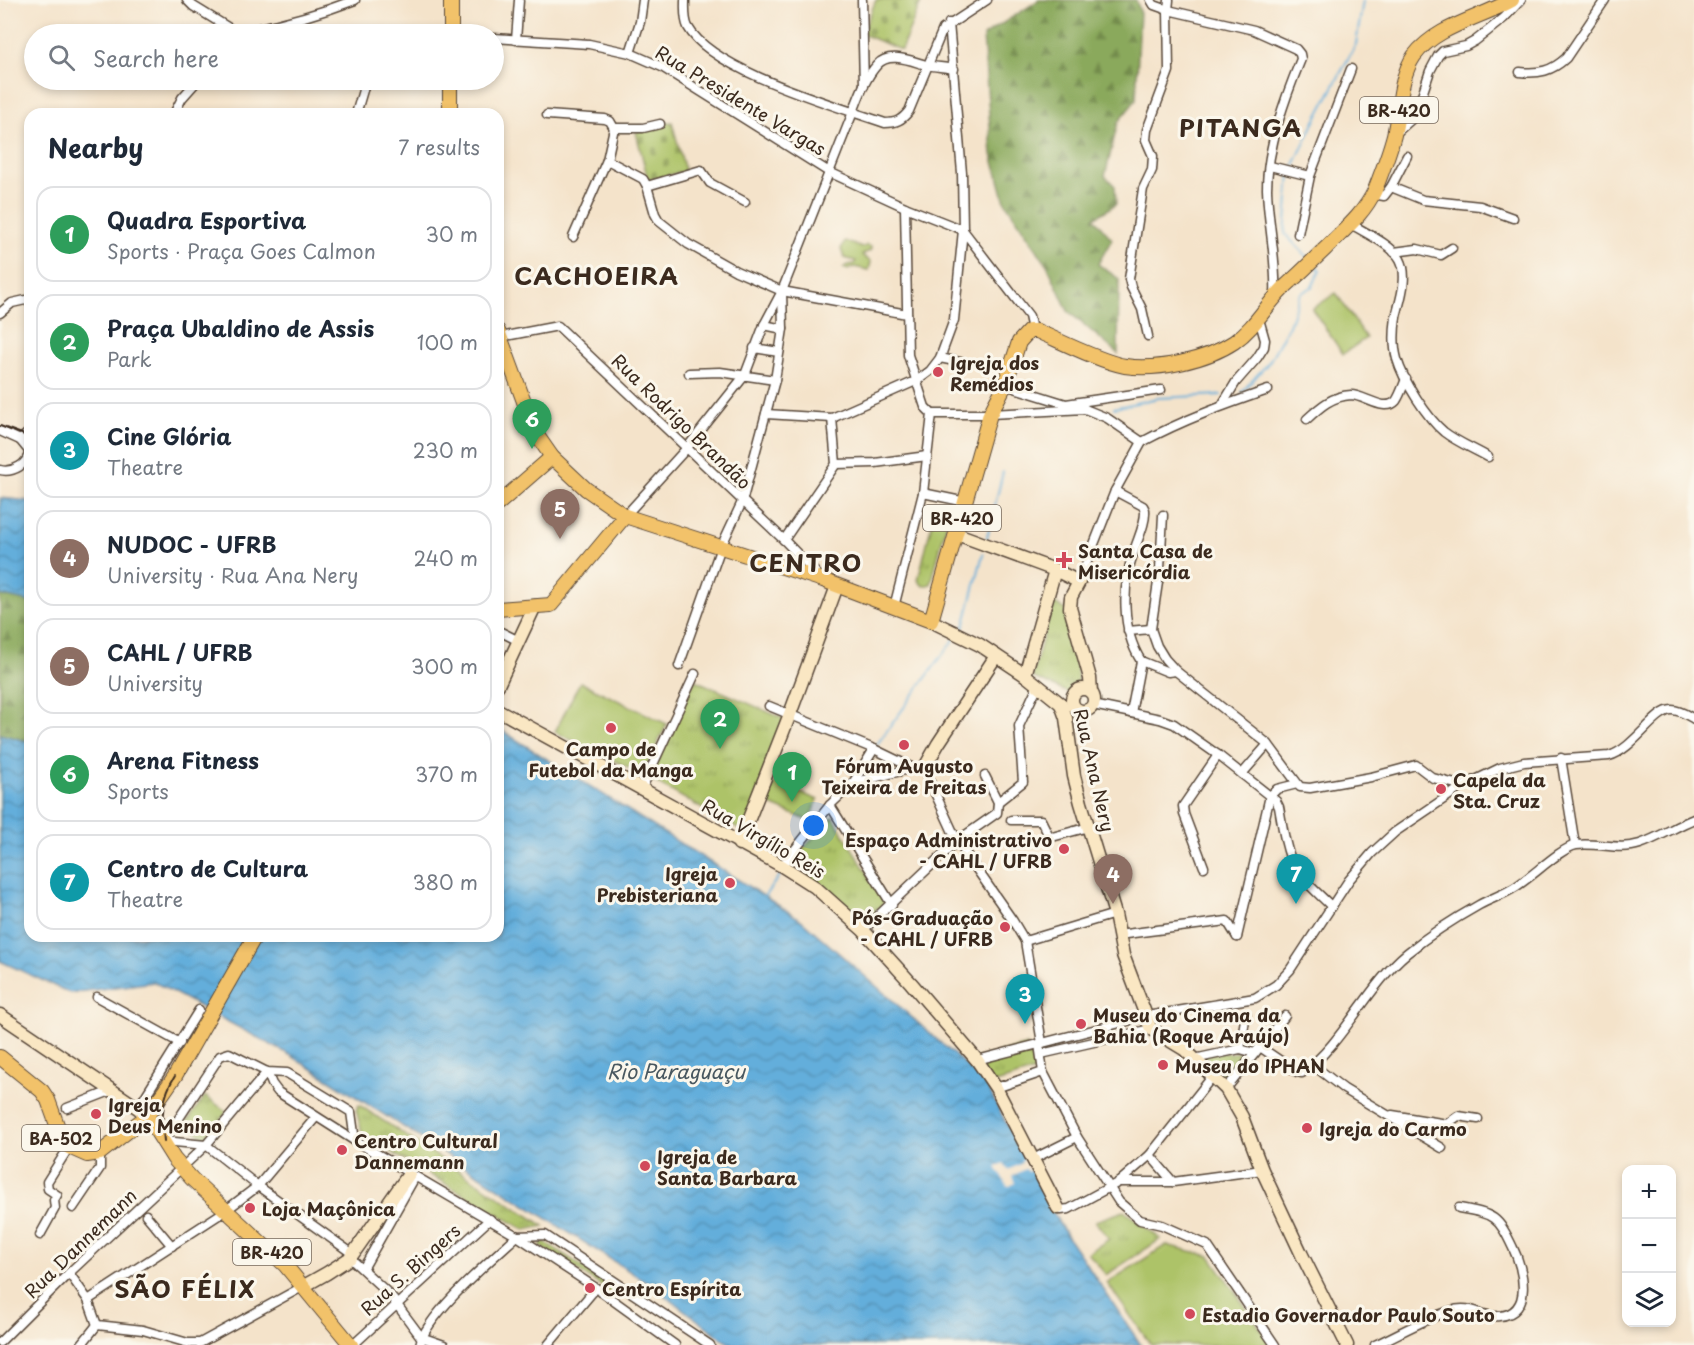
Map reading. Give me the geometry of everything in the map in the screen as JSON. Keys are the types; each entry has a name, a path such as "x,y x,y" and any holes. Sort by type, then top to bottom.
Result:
{"main road":[{"path":"451,0 452,24"},
{"name":"BR-420","path":"931,621 990,414 1005,386 1019,342 1025,335 1032,330 1037,331 1106,361 1124,366 1142,367 1189,361 1211,354 1234,342 1259,319 1275,296 1351,224 1373,194 1394,135 1405,78 1414,57 1426,44 1446,31 1512,0"},
{"path":"450,90 450,108"},
{"path":"504,348 536,434 552,457 586,489 626,516 823,580 931,621"},
{"path":"504,496 552,457"},
{"path":"504,609 551,605 626,516"},
{"path":"143,1112 175,1076 252,942"},
{"name":"BA-502","path":"0,1057 42,1090 61,1136 69,1147 87,1155 100,1153 143,1112"},
{"name":"BR-420","path":"143,1112 182,1168 225,1211 285,1265 352,1345"}],"street":[{"path":"187,0 221,24"},
{"path":"283,24 354,0"},
{"path":"516,40 519,0"},
{"path":"630,53 640,22 643,0"},
{"path":"685,0 688,26 711,51 730,64 785,87 885,123 895,123 903,119 909,111 939,36 949,23 987,0"},
{"path":"861,0 864,86"},
{"path":"1151,0 1154,5 1169,5 1254,30 1296,49 1300,54 1301,60 1280,118 1267,189 1275,253 1275,296"},
{"path":"1394,135 1415,116 1430,71 1438,56 1443,51 1466,46 1475,41 1504,18 1521,0"},
{"path":"1520,72 1547,71 1558,65 1566,58 1605,0"},
{"path":"1148,336 1142,309 1129,279 1143,189 1152,170 1153,156 1146,140 1147,130 1169,71 1169,5"},
{"path":"766,414 832,418 918,380 930,371 940,358 954,320 963,230 962,173 949,23"},
{"name":"Rua Presidente Vargas","path":"504,39 589,44 630,53 662,67 829,172 905,207 963,230"},
{"path":"626,516 686,449 745,375 764,325 782,291 864,86 876,66 888,59 902,58 954,69"},
{"path":"1298,234 1310,176 1351,69"},
{"path":"177,108 189,90"},
{"path":"358,108 363,90"},
{"path":"547,115 605,119 610,121 614,128 607,160 573,237"},
{"path":"614,128 643,128 660,124"},
{"path":"1373,194 1384,196 1407,156"},
{"path":"607,160 638,175 647,186 659,221 688,244 735,272 782,291 907,314"},
{"path":"1270,166 1310,176"},
{"path":"647,186 701,170 710,183 745,202"},
{"path":"1391,187 1415,198 1480,206 1513,218"},
{"path":"905,207 908,355 925,407 932,414 990,414 1085,409"},
{"path":"1351,224 1394,252 1400,259 1403,289 1394,338 1397,359 1406,379 1433,419 1444,431 1488,457"},
{"path":"963,230 1029,316 1032,330"},
{"path":"1394,252 1417,249 1441,255 1452,248"},
{"path":"679,666 721,547 742,502 775,380 783,329 782,291"},
{"path":"0,313 12,303 24,300"},
{"path":"1222,405 1236,382 1264,347 1265,340 1259,319"},
{"path":"764,325 783,329"},
{"name":"Rua Rodrigo Brandão","path":"504,333 558,326 784,540 823,580"},
{"path":"754,348 779,352"},
{"path":"940,358 964,363"},
{"path":"689,373 720,372 775,380"},
{"path":"1307,419 1328,401 1339,397 1360,396 1375,402 1390,404 1396,401 1406,379"},
{"path":"1005,386 1085,409 1107,418 1142,442"},
{"path":"1066,404 1161,390"},
{"path":"931,621 980,645 1077,709 1088,710 1093,705 1093,696 1070,608 1071,597 1080,582 1115,491 1142,442 1174,425 1222,405 1268,390"},
{"path":"894,607 923,493 932,414"},
{"path":"784,540 836,464 832,418"},
{"path":"0,431 24,443"},
{"path":"20,440 24,436"},
{"path":"836,464 875,463 927,456"},
{"path":"0,470 17,468 24,462"},
{"path":"1115,491 1143,506 1145,510 1132,555 1126,599 1128,631 1133,649 1141,661 1168,672 1176,671"},
{"path":"923,493 966,502"},
{"path":"1162,515 1160,569 1151,629 1157,646 1176,671 1268,744 1300,787 1310,788 1371,777 1416,765 1433,778 1463,786"},
{"path":"957,534 1055,570 1080,582"},
{"path":"1025,675 1055,570"},
{"path":"739,844 837,586"},
{"path":"504,672 536,606"},
{"path":"1128,631 1151,629"},
{"path":"504,634 519,641"},
{"path":"853,783 919,769 996,656"},
{"path":"1131,713 1141,661"},
{"path":"642,788 695,674"},
{"path":"998,805 1022,784 1019,726 1038,685"},
{"path":"1067,701 1082,689 1091,692"},
{"name":"Rua Ana Nery","path":"1067,701 1066,718 1074,776 1115,914 1123,955 1151,1029"},
{"path":"1093,705 1174,724 1270,796 1279,807 1286,845 1293,864 1305,880 1332,907"},
{"path":"769,706 919,769 957,842 1014,921 1025,941 1041,1043 1043,1072 1077,1137 1119,1202 1140,1220 1162,1225 1207,1245 1275,1345"},
{"path":"977,1060 1147,1016 1256,998 1276,985 1290,970 1349,880 1372,852 1395,832 1463,786 1508,766 1524,762 1609,756 1618,753 1666,711 1674,710 1694,719"},
{"name":"Rua Virgílio Reis","path":"504,713 782,866 815,887 863,930 977,1060 996,1088 1058,1208"},
{"path":"1242,774 1268,744"},
{"path":"782,866 830,805 853,783 874,749"},
{"path":"1204,867 1182,809 1218,755"},
{"path":"1561,758 1575,845"},
{"path":"863,930 957,842 997,813 998,805 985,776"},
{"path":"1227,921 1237,937 1270,796 1277,789 1297,783"},
{"path":"830,805 892,905"},
{"path":"1194,1059 1240,1049 1257,1050 1302,1073 1313,1065 1356,1014 1386,972 1408,952 1447,924 1480,904 1513,889 1543,865 1575,845 1640,844 1694,819"},
{"path":"1011,820 1041,820 1052,837 1089,828"},
{"path":"1025,941 1115,914"},
{"path":"1118,935 1241,919"},
{"path":"97,997 180,1043"},
{"path":"0,1014 143,1112 200,1010"},
{"path":"1240,1049 1246,1014"},
{"path":"1226,1089 1286,1016"},
{"path":"1041,1054 1151,1029 1184,1049 1226,1089 1242,1117 1262,1170 1347,1345"},
{"path":"355,1141 351,1113 287,1073 267,1072 229,1053 220,1056 164,1141 206,1145 351,1256 389,1294 420,1341 444,1345"},
{"path":"1313,1065 1344,1089 1442,1148"},
{"path":"267,1072 278,1092 355,1141 517,1236 596,1288 675,1345"},
{"name":"Rua Dannemann","path":"4,1342 69,1273 206,1145 267,1072"},
{"path":"996,1088 1043,1072"},
{"path":"1058,1208 1069,1209 1119,1182 1150,1155 1212,1077"},
{"path":"67,1108 113,1090"},
{"path":"1386,1114 1447,1124 1462,1115 1478,1119"},
{"path":"88,1300 225,1211 258,1186 316,1117"},
{"path":"1033,1159 1077,1137"},
{"path":"40,1235 55,1208 54,1200 57,1195 48,1189 47,1182 69,1147"},
{"path":"73,1208 102,1165 100,1153"},
{"path":"1150,1155 1173,1182"},
{"path":"1119,1182 1173,1182 1262,1170"},
{"path":"97,1325 143,1330 188,1344 207,1341 327,1274 351,1256 392,1206 412,1175"},
{"path":"363,1269 392,1206"},
{"path":"1375,1345 1449,1311 1463,1308 1500,1316 1511,1314 1518,1307 1522,1297 1523,1272 1505,1231 1496,1219 1484,1212 1459,1208"},
{"path":"146,1215 172,1246"},
{"name":"Rua S. Bingers","path":"352,1345 490,1219"},
{"path":"420,1341 454,1297 517,1236 545,1234 710,1345"},
{"path":"69,1273 88,1300 97,1325"},
{"path":"551,1344 596,1288"},
{"path":"623,1307 632,1294"},
{"path":"81,1345 97,1325"}],"green space":[{"path":"876,0 922,0 901,50 862,34"},
{"path":"1039,0 1136,0 1140,11 1136,100 1118,122 1105,176 1115,186 1116,204 1094,218 1112,239 1098,264 1119,279 1118,354 1068,311 1047,265 1005,202 992,154 983,36"},
{"path":"672,122 685,171 648,180 636,132"},
{"path":"845,241 862,248 867,245 871,247 871,250 862,255 871,262 869,270 854,267 848,270 843,268 856,261 844,258 841,249"},
{"path":"1336,293 1366,338 1343,354 1312,309"},
{"path":"934,514 948,517 931,584 923,586 918,580"},
{"path":"0,595 24,601 24,740 0,734"},
{"path":"1053,602 1071,613 1078,681 1069,693 1032,677"},
{"path":"695,680 789,721 745,833 648,778"},
{"name":"Campo de Futebol da Manga","path":"580,682 667,724 642,774 555,732"},
{"path":"775,782 818,800 809,821 766,803"},
{"path":"833,817 885,902 863,922 792,860"},
{"path":"1027,1045 1035,1071 989,1085 974,1060"},
{"path":"1249,1052 1226,1080 1202,1054"},
{"path":"205,1096 227,1112 205,1139 186,1123"},
{"path":"359,1105 544,1226 525,1230 363,1136 356,1110"},
{"path":"1124,1211 1161,1239 1106,1275 1088,1253 1109,1239 1095,1221"},
{"path":"543,1241 622,1292 618,1297 540,1246"},
{"name":"Estadio Governador Paulo Souto","path":"1166,1245 1210,1256 1272,1345 1151,1345 1107,1283"}],"water":[{"path":"0,498 24,500 24,601 0,595"},
{"name":"Rio Paraguaçu","path":"504,732 800,919 984,1081 1060,1225 1141,1345 731,1345 648,1283 292,1056 154,982 70,993 0,961 0,734 24,740 24,942 504,942"}],"pier":[{"path":"1027,1156 1033,1169 1028,1172 1026,1169 1012,1176 1015,1183 1008,1187 996,1167 1004,1163 1008,1170 1022,1163 1021,1160"}],"waterway":[{"path":"1292,169 1356,44 1363,0"},
{"path":"1290,174 1285,234 1308,258"},
{"path":"1242,392 1269,362 1289,325 1300,294 1312,287 1320,270 1316,266"},
{"path":"1114,408 1158,398 1221,395"},
{"path":"987,538 1003,472"},
{"path":"960,631 964,627 983,554"},
{"path":"875,747 955,638"},
{"path":"764,897 782,872"}],"railway":[{"path":"0,426 24,435"},
{"path":"164,1141 163,1107 167,1091 175,1076"}],"place":[{"name":"Igreja dos Remédios","path":"938,372"},
{"name":"Arena Fitness","path":"532,449"},
{"name":"CAHL / UFRB","path":"560,539"},
{"name":"Santa Casa de Misericórdia","path":"1064,560"},
{"name":"Campo de Futebol da Manga","path":"611,728"},
{"name":"Fórum Augusto Teixeira de Freitas","path":"904,745"},
{"name":"Praça Ubaldino de Assis","path":"720,749"},
{"name":"Capela da Sta. Cruz","path":"1441,789"},
{"name":"Quadra Esportiva","path":"792,802"},
{"name":"Espaço Administrativo - CAHL / UFRB","path":"1064,849"},
{"name":"Igreja Prebisteriana","path":"730,883"},
{"name":"NUDOC - UFRB","path":"1113,904"},
{"name":"Centro de Cultura","path":"1296,904"},
{"name":"Pós-Graduação - CAHL / UFRB","path":"1005,927"},
{"name":"Cine Glória","path":"1025,1024"},
{"name":"Museu do Cinema da Bahia (Roque Araújo)","path":"1081,1024"},
{"name":"Museu do IPHAN","path":"1163,1065"},
{"name":"Igreja Deus Menino","path":"96,1114"},
{"name":"Igreja do Carmo","path":"1307,1128"},
{"name":"Centro Cultural Dannemann","path":"342,1150"},
{"name":"Igreja de Santa Barbara","path":"645,1166"},
{"name":"Loja Maçônica","path":"250,1208"},
{"name":"Centro Espírita","path":"590,1288"},
{"name":"Estadio Governador Paulo Souto","path":"1190,1314"}],"district":[{"name":"PITANGA","path":"1241,127"},
{"name":"CACHOEIRA","path":"597,275"},
{"name":"CENTRO","path":"806,562"},
{"name":"SÃO FÉLIX","path":"185,1288"}]}
